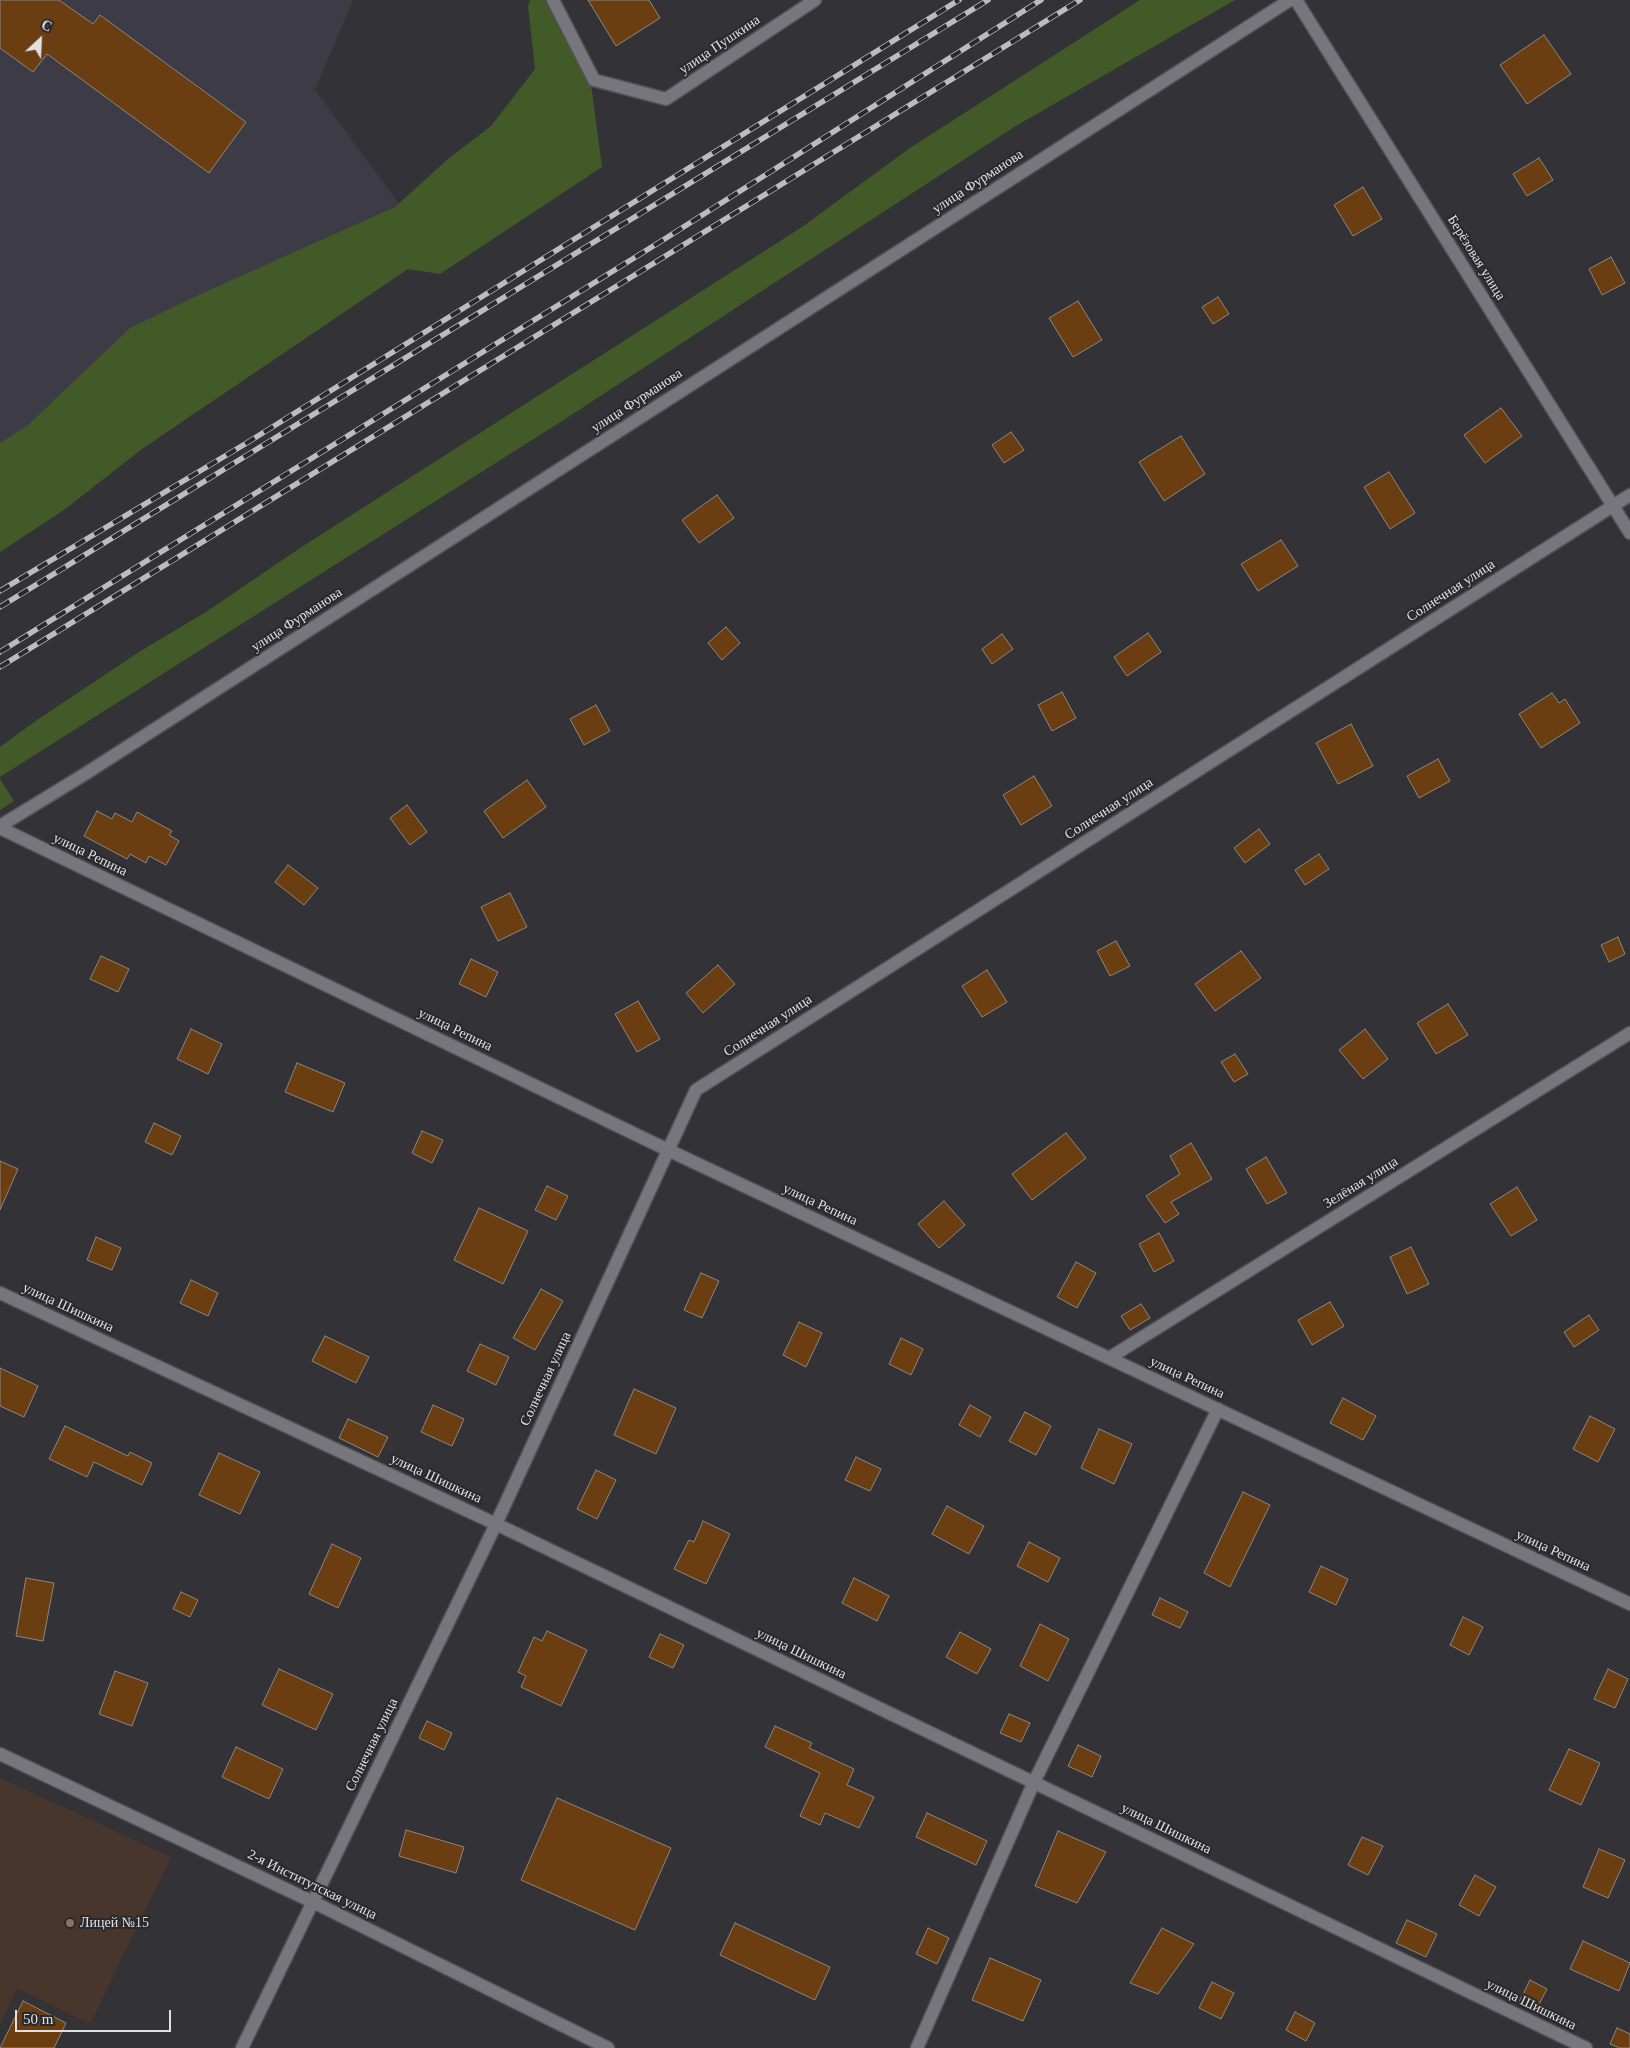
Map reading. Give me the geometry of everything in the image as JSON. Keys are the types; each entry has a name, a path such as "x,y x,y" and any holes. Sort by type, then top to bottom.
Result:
{"street":[{"name":"улица Пушкина","path":"553,0 594,80 666,99 815,0"},
{"name":"улица Фурманова","path":"0,827 1290,0"},
{"name":"Берёзовая улица","path":"1296,0 1630,533"},
{"name":"Солнечная улица","path":"242,2048 496,1524 696,1090 1630,495"},
{"name":"улица Репина","path":"0,827 668,1150 1630,1604"},
{"name":"Зелёная улица","path":"1109,1358 1630,1033"},
{"name":"улица Шишкина","path":"0,1293 496,1524 1586,2048"},
{"path":"917,2048 1034,1782 1218,1410"},
{"name":"2-я Институтская улица","path":"0,1754 313,1902 608,2048"}],"shaded area":[{"path":"0,0 353,0 315,90 408,216 0,478"},
{"name":"Лицей №15","path":"0,1778 171,1857 90,2024 17,1988 0,2024"}],"green space":[{"path":"530,0 549,0 591,84 602,167 440,274 408,269 142,449 64,510 0,552 0,443 27,426 130,328 194,297 395,207 448,159 491,126 535,69 528,6"},
{"path":"1140,0 1235,0 1014,127 562,421 0,777 0,747 37,720 142,650 206,612 300,548 802,227 910,148"},
{"path":"0,779 14,801 0,810"}],"building":[{"path":"0,0 59,0 93,24 100,15 246,122 209,173 47,54 33,72 0,48"},
{"path":"588,0 649,0 660,18 616,46"},
{"path":"1544,35 1571,74 1527,104 1500,65"},
{"path":"1539,158 1553,180 1527,196 1513,174"},
{"path":"1363,187 1382,219 1353,236 1334,205"},
{"path":"1611,257 1625,283 1602,295 1589,269"},
{"path":"1218,297 1229,314 1213,324 1202,307"},
{"path":"1078,301 1102,340 1073,357 1049,318"},
{"path":"1501,408 1522,436 1485,463 1464,435"},
{"path":"1011,432 1024,450 1004,463 992,445"},
{"path":"1181,436 1205,474 1164,501 1139,462"},
{"path":"1389,472 1415,513 1390,529 1364,487"},
{"path":"717,495 734,518 699,543 682,520"},
{"path":"1281,540 1298,566 1258,591 1241,564"},
{"path":"726,627 740,643 722,660 708,643"},
{"path":"1148,633 1161,652 1127,676 1114,657"},
{"path":"1002,634 1013,649 992,664 982,649"},
{"path":"1062,692 1076,718 1052,731 1038,705"},
{"path":"1552,693 1559,703 1565,699 1580,723 1541,748 1519,714"},
{"path":"596,705 610,731 584,745 570,719"},
{"path":"1351,724 1373,766 1338,784 1316,743"},
{"path":"1438,759 1450,781 1419,798 1407,776"},
{"path":"1034,776 1052,806 1021,825 1003,795"},
{"path":"527,780 546,807 503,838 484,811"},
{"path":"407,805 427,832 410,845 390,818"},
{"path":"97,811 112,819 115,813 132,822 137,812 172,831 169,835 179,841 166,865 149,856 146,863 130,854 127,859 84,836"},
{"path":"1259,829 1270,844 1245,863 1234,848"},
{"path":"1319,854 1329,869 1305,885 1295,870"},
{"path":"288,865 318,888 304,905 275,882"},
{"path":"510,893 527,927 498,941 481,907"},
{"path":"1618,937 1625,954 1609,962 1601,945"},
{"path":"1116,941 1130,966 1110,976 1097,951"},
{"path":"1241,951 1261,978 1215,1011 1195,984"},
{"path":"101,956 129,969 118,992 90,979"},
{"path":"471,959 498,972 486,997 459,984"},
{"path":"718,965 735,984 703,1013 686,993"},
{"path":"987,970 1007,1002 982,1017 962,986"},
{"path":"638,1001 660,1039 637,1052 615,1014"},
{"path":"1448,1004 1468,1035 1436,1054 1417,1023"},
{"path":"191,1029 222,1044 208,1074 177,1059"},
{"path":"1365,1029 1388,1059 1363,1079 1339,1050"},
{"path":"1235,1054 1248,1074 1234,1082 1221,1062"},
{"path":"297,1063 345,1083 333,1112 285,1092"},
{"path":"154,1123 181,1136 172,1155 145,1142"},
{"path":"422,1131 443,1140 432,1163 412,1153"},
{"path":"1066,1133 1086,1158 1032,1200 1012,1174"},
{"path":"1191,1143 1212,1179 1171,1202 1179,1214 1165,1223 1146,1196 1180,1174 1170,1156"},
{"path":"1266,1157 1287,1193 1267,1204 1246,1169"},
{"path":"0,1161 18,1169 0,1210"},
{"path":"547,1186 568,1196 556,1220 535,1210"},
{"path":"1517,1187 1537,1220 1511,1236 1490,1204"},
{"path":"944,1201 965,1225 939,1248 918,1224"},
{"path":"479,1208 528,1231 503,1284 454,1260"},
{"path":"1159,1233 1174,1261 1154,1272 1139,1244"},
{"path":"96,1237 121,1248 112,1270 87,1260"},
{"path":"1411,1247 1429,1284 1407,1294 1390,1257"},
{"path":"1076,1262 1096,1273 1077,1308 1057,1297"},
{"path":"701,1273 719,1281 702,1318 684,1310"},
{"path":"191,1280 218,1293 208,1316 180,1303"},
{"path":"541,1289 563,1301 535,1350 513,1338"},
{"path":"1330,1302 1344,1326 1312,1345 1298,1320"},
{"path":"1141,1304 1150,1318 1130,1330 1121,1316"},
{"path":"1589,1315 1599,1330 1574,1347 1564,1332"},
{"path":"799,1322 822,1333 806,1367 783,1355"},
{"path":"325,1336 369,1357 356,1383 312,1361"},
{"path":"901,1338 923,1349 911,1375 889,1364"},
{"path":"480,1344 509,1357 496,1385 467,1371"},
{"path":"0,1368 38,1386 24,1417 0,1406"},
{"path":"634,1389 676,1408 656,1454 614,1435"},
{"path":"1343,1398 1376,1416 1363,1440 1330,1423"},
{"path":"433,1405 464,1419 452,1446 421,1432"},
{"path":"970,1405 991,1417 980,1437 959,1425"},
{"path":"1025,1412 1051,1426 1036,1455 1009,1441"},
{"path":"1590,1416 1615,1429 1598,1462 1573,1449"},
{"path":"348,1419 388,1437 378,1457 339,1438"},
{"path":"65,1426 128,1456 130,1452 152,1463 142,1485 94,1462 87,1477 49,1459"},
{"path":"1099,1429 1132,1444 1114,1484 1081,1468"},
{"path":"219,1453 260,1472 240,1514 199,1495"},
{"path":"856,1457 881,1469 870,1491 845,1480"},
{"path":"596,1470 616,1480 597,1519 577,1509"},
{"path":"1243,1492 1270,1505 1230,1587 1204,1573"},
{"path":"947,1506 984,1526 969,1554 932,1534"},
{"path":"703,1521 730,1534 706,1584 674,1569 689,1540 694,1542"},
{"path":"1029,1542 1060,1558 1048,1582 1017,1566"},
{"path":"332,1544 361,1558 338,1608 309,1594"},
{"path":"1321,1566 1348,1579 1336,1605 1309,1592"},
{"path":"26,1578 54,1583 43,1641 16,1636"},
{"path":"854,1578 889,1596 877,1621 842,1603"},
{"path":"181,1592 198,1600 190,1617 173,1609"},
{"path":"1160,1598 1188,1612 1180,1628 1152,1615"},
{"path":"1463,1617 1483,1627 1469,1655 1450,1645"},
{"path":"1040,1624 1069,1639 1048,1681 1020,1666"},
{"path":"547,1631 587,1650 561,1706 521,1687 526,1676 518,1672 534,1637 542,1641"},
{"path":"960,1632 991,1649 977,1674 946,1657"},
{"path":"660,1634 684,1645 673,1668 649,1657"},
{"path":"279,1669 333,1694 316,1730 262,1705"},
{"path":"1608,1669 1628,1679 1615,1708 1594,1699"},
{"path":"115,1671 148,1683 132,1726 99,1714"},
{"path":"1009,1714 1030,1723 1021,1742 1000,1733"},
{"path":"427,1721 452,1733 444,1750 419,1738"},
{"path":"775,1726 812,1743 809,1748 854,1769 847,1785 874,1797 859,1828 825,1813 820,1825 800,1816 820,1773 765,1747"},
{"path":"1078,1745 1101,1756 1092,1777 1068,1766"},
{"path":"236,1747 283,1769 269,1799 222,1777"},
{"path":"1569,1749 1600,1763 1581,1805 1549,1790"},
{"path":"557,1798 671,1848 635,1930 521,1880"},
{"path":"927,1813 987,1841 976,1865 916,1837"},
{"path":"406,1830 464,1847 456,1873 399,1856"},
{"path":"1058,1831 1106,1852 1077,1903 1035,1886"},
{"path":"1362,1837 1383,1846 1368,1875 1348,1865"},
{"path":"1599,1849 1625,1860 1608,1898 1583,1887"},
{"path":"1475,1875 1496,1887 1479,1916 1459,1905"},
{"path":"1407,1920 1437,1934 1426,1957 1396,1943"},
{"path":"735,1923 830,1967 815,2000 720,1955"},
{"path":"928,1928 949,1938 937,1964 916,1954"},
{"path":"1162,1928 1194,1944 1158,1994 1130,1983"},
{"path":"1583,1941 1630,1963 1619,1991 1570,1969"},
{"path":"990,1958 1041,1980 1023,2021 972,2000"},
{"path":"1530,1980 1547,1989 1535,2012 1518,2004"},
{"path":"1212,1982 1234,1993 1221,2019 1199,2008"},
{"path":"23,2001 66,2023 54,2048 0,2048"},
{"path":"1295,2012 1315,2023 1306,2041 1286,2030"},
{"path":"1617,2028 1630,2034 1630,2048 1620,2048 1610,2044"}],"railway":[{"path":"0,591 245,444 959,0"},
{"path":"0,607 988,0"},
{"path":"0,652 663,240 1041,0"},
{"path":"0,667 1080,0"}],"place":[{"name":"Лицей №15","path":"70,1923"}]}
